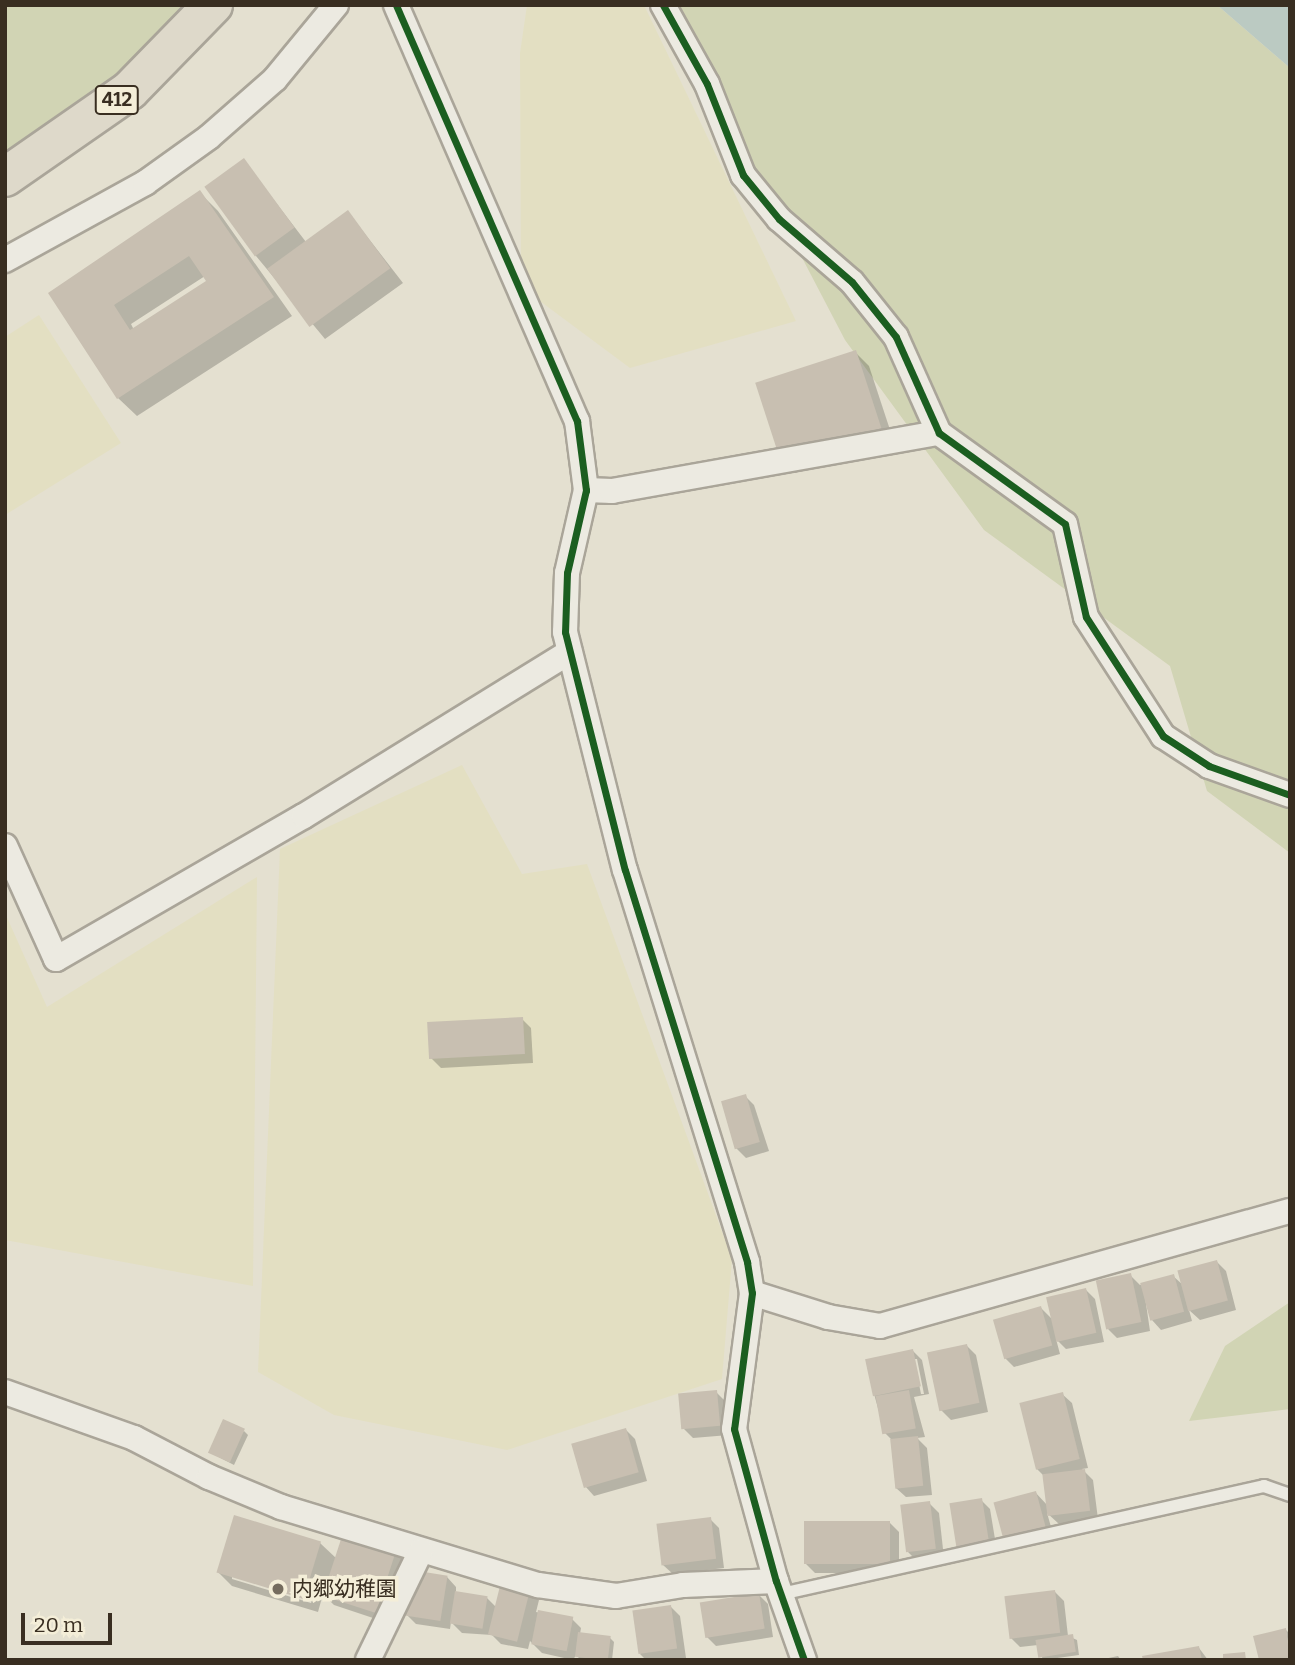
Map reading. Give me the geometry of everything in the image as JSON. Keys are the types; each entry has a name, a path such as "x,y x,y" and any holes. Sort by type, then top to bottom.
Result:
{"highway":[{"name":"412","path":"5,177 130,90 213,5"}],"street":[{"path":"5,260 145,183 209,137 275,79 336,5"},
{"path":"396,5 570,398 582,443 586,490 567,573 565,632 618,844 737,1223 752,1293 734,1429 778,1588 804,1660"},
{"path":"663,5 707,83 743,174 779,219 852,282 895,337 939,433 1065,524 1086,617 1163,736 1209,766 1290,795"},
{"path":"586,490 612,491 939,433"},
{"path":"5,846 56,960 304,816 570,652"},
{"path":"752,1293 828,1317 880,1326 1290,1211"},
{"path":"5,1392 134,1438 209,1478 281,1507 538,1585 596,1596 682,1585 778,1588"},
{"path":"368,1660 421,1551"}],"lane":[{"path":"778,1588 1264,1486 1290,1495"}],"shaded area":[{"path":"527,5 644,5 796,321 630,368 521,287 520,53"},
{"path":"1217,5 1290,5 1290,68"},
{"path":"39,315 121,443 5,515 5,337"},
{"path":"462,765 522,874 587,864 732,1259 722,1379 507,1450 334,1415 258,1372 280,849"},
{"path":"257,877 253,1286 5,1240 5,913 47,1007"}],"green space":[{"path":"5,5 185,5 139,65 5,192"},
{"path":"670,5 1217,5 1290,68 1290,853 1207,791 1170,666 984,530 845,340"},
{"path":"1290,1302 1290,1409 1189,1421 1225,1346"}],"building":[{"path":"244,158 295,228 255,256 204,187"},
{"path":"200,190 274,297 117,399 48,293","holes":["189,256 206,281 130,330 114,305"]},
{"path":"348,210 390,268 309,327 267,269"},
{"path":"856,350 881,428 781,461 755,383"},
{"path":"523,1017 525,1054 429,1059 427,1022"},
{"path":"746,1094 760,1142 735,1149 721,1101"},
{"path":"1217,1260 1228,1301 1188,1311 1177,1271"},
{"path":"1131,1273 1141,1322 1106,1329 1096,1280"},
{"path":"1174,1274 1184,1312 1150,1321 1140,1283"},
{"path":"1086,1288 1096,1333 1056,1342 1046,1297"},
{"path":"1041,1306 1052,1345 1004,1359 993,1320"},
{"path":"967,1344 979,1403 939,1411 927,1353"},
{"path":"913,1349 921,1386 873,1396 865,1359"},
{"path":"717,1390 720,1426 681,1429 678,1393"},
{"path":"909,1390 916,1428 882,1434 876,1396"},
{"path":"1063,1392 1080,1459 1036,1470 1019,1403"},
{"path":"223,1419 245,1429 230,1463 208,1453"},
{"path":"626,1428 639,1472 584,1488 571,1444"},
{"path":"918,1436 923,1486 895,1489 890,1439"},
{"path":"1085,1469 1090,1511 1047,1516 1042,1474"},
{"path":"1036,1491 1046,1528 1003,1539 993,1502"},
{"path":"982,1498 989,1542 956,1548 949,1503"},
{"path":"930,1501 936,1549 906,1552 900,1505"},
{"path":"234,1515 321,1542 303,1599 216,1572"},
{"path":"711,1517 716,1559 662,1565 656,1524"},
{"path":"804,1521 890,1521 890,1564 804,1564"},
{"path":"343,1533 396,1550 376,1613 323,1596"},
{"path":"412,1570 448,1576 440,1621 405,1615"},
{"path":"501,1582 530,1589 517,1642 488,1634"},
{"path":"1055,1590 1060,1633 1010,1639 1004,1596"},
{"path":"455,1591 488,1596 482,1629 450,1624"},
{"path":"759,1593 765,1629 705,1638 700,1602"},
{"path":"671,1605 677,1649 639,1654 632,1610"},
{"path":"538,1610 573,1617 567,1651 531,1644"},
{"path":"1286,1628 1290,1660 1259,1660 1253,1636"},
{"path":"578,1632 611,1636 608,1660 575,1657"},
{"path":"1073,1634 1076,1652 1038,1658 1035,1640"},
{"path":"1199,1646 1202,1660 1143,1660 1142,1656"},
{"path":"1245,1652 1246,1660 1223,1660 1223,1654"}],"cycle path":[{"path":"396,5 577,421 586,490 567,573 565,632 625,870 747,1262 752,1293 734,1429 776,1581 804,1660"},
{"path":"663,5 707,84 743,175 779,219 852,282 896,337 939,433 1065,524 1086,617 1163,736 1209,766 1290,795"}],"place":[{"name":"内郷幼稚園","path":"278,1589"}]}
